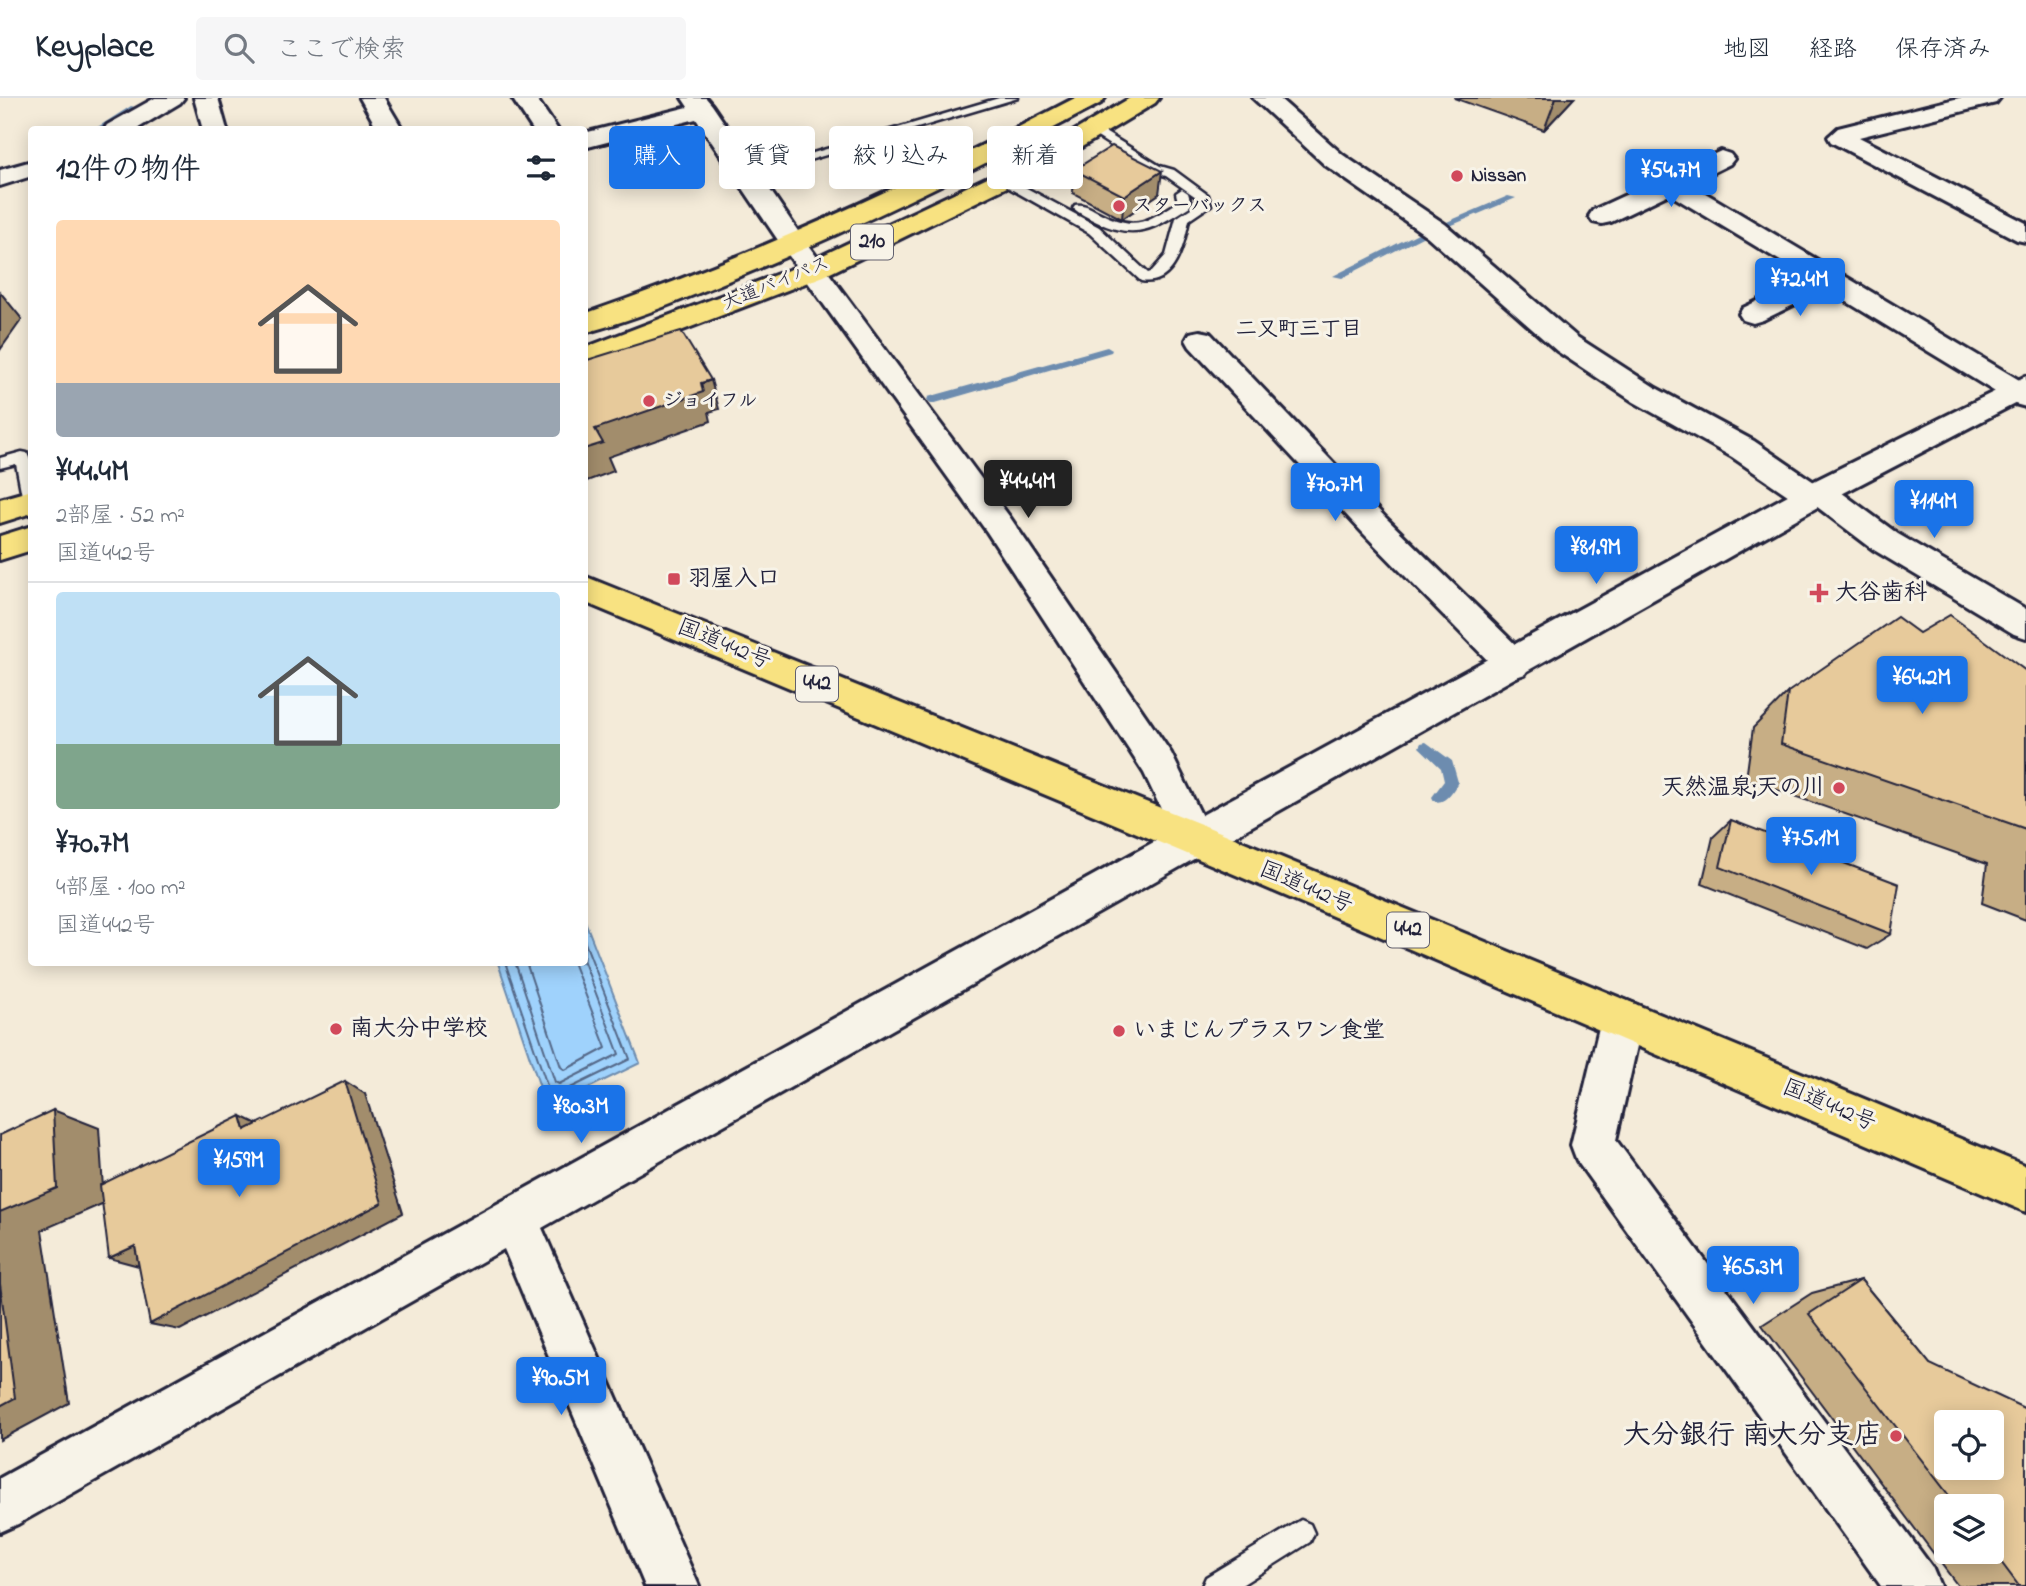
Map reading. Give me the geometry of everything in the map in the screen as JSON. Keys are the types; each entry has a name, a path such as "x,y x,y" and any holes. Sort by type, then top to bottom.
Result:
{"highway":[{"name":"大道バイパス","path":"588,323 648,302 793,243 972,161 1093,98"},
{"name":"大道バイパス","path":"1083,136 1147,98"},
{"name":"大道バイパス","path":"588,357 814,270 987,187"},
{"path":"0,511 28,502"},
{"path":"0,548 28,539"},
{"name":"国道442号","path":"588,590 1194,839 2026,1189"}],"street":[{"path":"123,126 172,98"},
{"path":"206,98 214,126"},
{"path":"372,98 389,126"},
{"path":"524,98 543,126"},
{"path":"1265,98 1334,160 1436,230 1567,344 1645,395 1743,449 1907,555 2026,625"},
{"path":"1987,98 1840,137 2026,234"},
{"path":"588,140 699,104 719,133"},
{"path":"1602,216 1721,159"},
{"path":"0,178 28,168"},
{"path":"1670,183 2022,391"},
{"path":"758,189 793,243 998,524 1158,764 1194,839"},
{"path":"1753,314 1827,278"},
{"path":"1199,340 1375,526 1513,664"},
{"path":"0,1506 1816,494 2022,391"},
{"path":"1622,1019 1594,1144 1913,1586"},
{"path":"514,1220 672,1586"}],"lane":[{"path":"815,155 1012,98"},
{"path":"1019,189 1094,230 1146,278 1158,276 1173,260 1183,218 1204,205 1202,195 1170,173 1156,169 1095,130"},
{"path":"1043,202 1057,200 1072,203 1114,226 1131,230 1148,227 1185,203 1182,193 1160,177 1156,169"},
{"path":"0,463 22,457 28,486"},
{"path":"1214,1586 1301,1533"}],"water":[{"path":"588,929 640,1063 547,1108 499,966 588,966"}],"building":[{"path":"1112,146 1162,171 1124,196 1083,175 1083,164"},
{"path":"681,331 711,380 701,383 703,392 595,429 603,443 588,448 588,360"},
{"path":"1950,615 2026,671 2026,829 1781,744 1788,692 1897,617 1919,633"},
{"path":"1731,820 1899,884 1891,934 1720,867"},
{"path":"345,1081 382,1203 150,1324 135,1246 109,1258 100,1185 241,1116 245,1130"},
{"path":"53,1110 57,1188 0,1212 0,1135"},
{"path":"1861,1280 1930,1364 2026,1409 2026,1586 2019,1586 2002,1564 2004,1494 1948,1494 1937,1480 2004,1480 2004,1410 1934,1410 1934,1476 1809,1314"},
{"path":"0,1284 15,1398 0,1406"}],"waterway":[{"path":"104,126 134,108"},
{"path":"1440,227 1511,198"},
{"path":"1338,276 1427,232"},
{"path":"932,400 1107,350"},
{"path":"1426,747 1447,765 1451,782 1439,797"}],"place":[{"name":"Nissan","path":"1457,176"},
{"name":"スターバックス","path":"1119,206"},
{"name":"ジョイフル","path":"649,401"},
{"name":"羽屋入口","path":"674,579"},
{"name":"大谷歯科","path":"1819,593"},
{"name":"天然温泉;天の川","path":"1839,788"},
{"name":"南大分中学校","path":"336,1029"},
{"name":"いまじんプラスワン食堂","path":"1119,1031"},
{"name":"大分銀行 南大分支店","path":"1896,1436"}],"district":[{"name":"二又町三丁目","path":"1299,330"}]}
